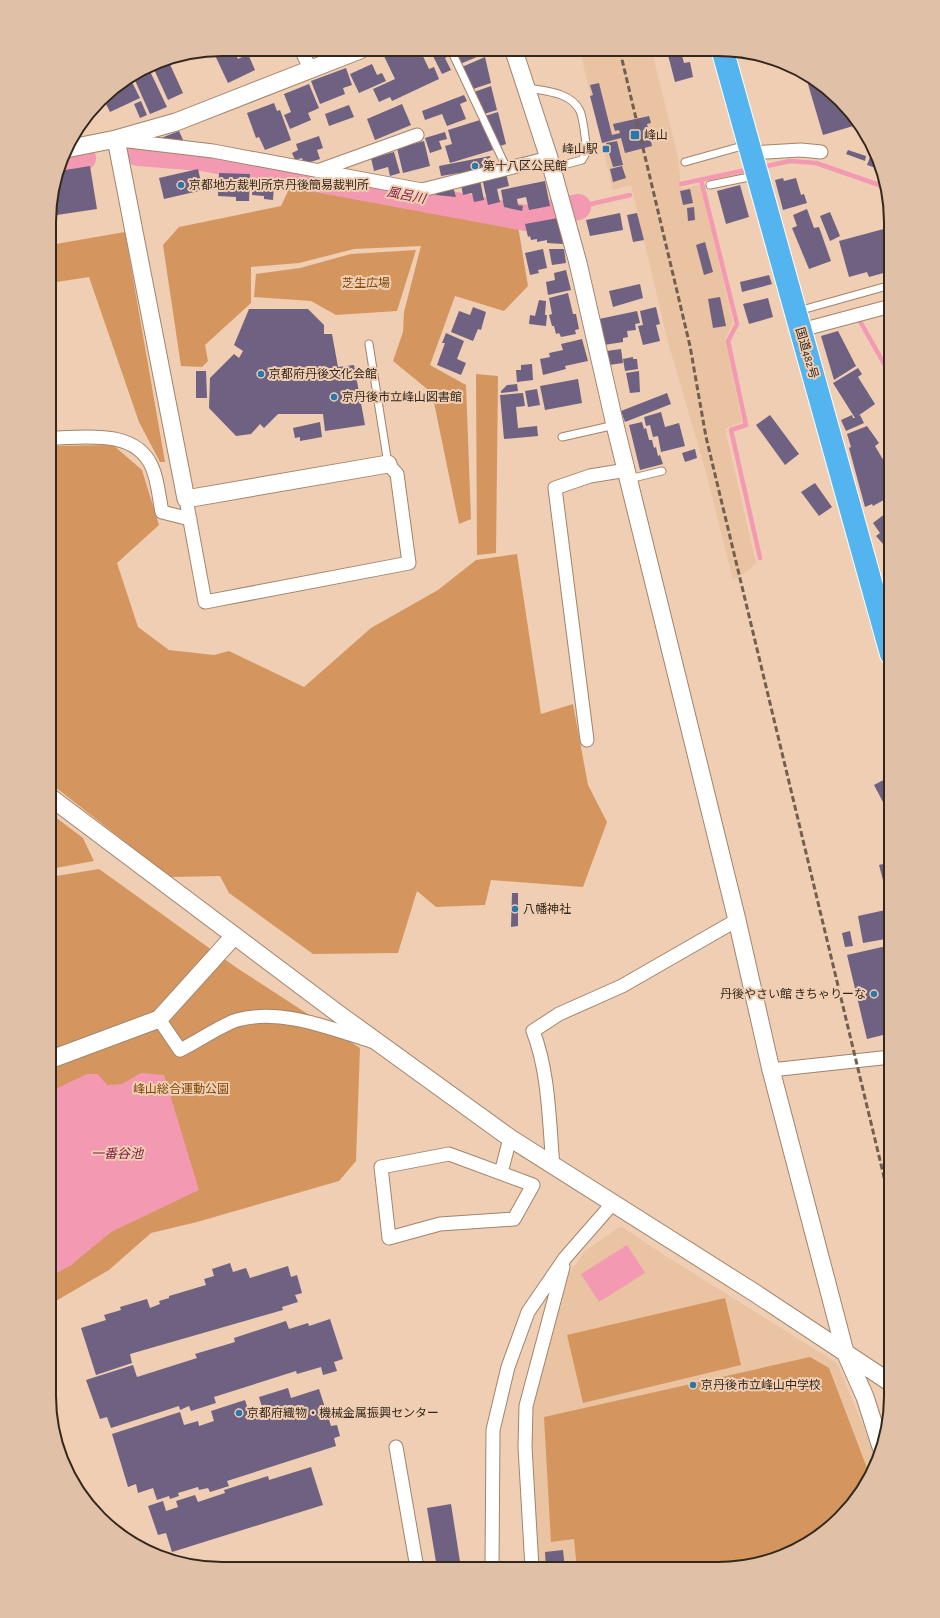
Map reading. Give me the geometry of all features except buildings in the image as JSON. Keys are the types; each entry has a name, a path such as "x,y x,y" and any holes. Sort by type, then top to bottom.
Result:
{"highway":[{"name":"国道482号","path":"724,56 884,629"}],"street":[{"path":"303,56 310,69"},
{"path":"73,148 116,140 176,122 344,56"},
{"path":"516,56 565,212 615,425 737,920 771,1070 845,1352 865,1397 879,1437"},
{"path":"318,171 417,135"},
{"path":"116,140 213,151 422,190 507,169 550,163"},
{"path":"116,140 186,499 190,519 204,602 408,563 397,474 388,464 186,499"},
{"path":"750,149 821,152"},
{"path":"798,321 884,307"},
{"path":"56,438 114,438 136,446 152,466 162,512 190,519"},
{"path":"587,740 555,488 590,476 628,475"},
{"path":"56,802 377,1042 510,1138 755,1293 884,1378"},
{"path":"553,1166 548,1102 539,1046 533,1030 559,1014 622,986 737,920"},
{"path":"56,1057 158,1019 234,936"},
{"path":"158,1019 180,1050 236,1020 260,1016 281,1017 308,1022 377,1042"},
{"path":"771,1070 884,1058"},
{"path":"501,1173 510,1138"},
{"path":"449,1154 501,1173 533,1185 514,1219 440,1224 389,1238 381,1168 449,1154"},
{"path":"492,1562 493,1430 506,1374 528,1312 565,1258 613,1203"},
{"path":"532,1562 525,1448 526,1406 565,1258"},
{"path":"396,1446 416,1562"}],"lane":[{"path":"453,56 507,169"},
{"path":"527,88 550,91 568,98 580,111 587,151 582,160 550,163"},
{"path":"685,162 750,149"},
{"path":"710,185 757,175"},
{"path":"798,321 884,288"},
{"path":"369,344 388,464"},
{"path":"562,437 615,425"},
{"path":"628,475 662,471"}],"shaded area":[{"path":"581,56 653,56 678,157 681,189 700,185 733,322 725,339 742,422 725,429 756,563 746,572 733,580 706,472 668,342 631,185 613,190"},
{"name":"京丹後市立峰山中学校","path":"621,1226 661,1253 837,1363 874,1452 867,1470 850,1497 828,1521 792,1545 772,1553 740,1561 539,1562 531,1445 533,1406 569,1274 585,1251"}],"green space":[{"path":"291,185 518,226 528,286 504,311 455,296 430,365 466,385 471,519 459,524 432,393 393,361 403,332 404,312 421,246 354,249 299,263 251,267 251,303 205,345 208,361 202,367 181,366 163,245 179,227 281,206"},
{"path":"125,232 165,462 160,462 139,422 89,277 56,282 56,244"},
{"name":"芝生広場","path":"416,250 397,311 336,315 311,301 254,297 256,274 300,268 351,254"},
{"path":"476,374 498,376 496,553 477,555"},
{"path":"113,445 142,470 159,525 117,563 138,627 169,650 214,655 229,651 304,687 371,628 438,590 476,560 517,554 541,714 573,704 588,785 607,822 583,887 491,880 485,905 436,907 417,891 398,953 313,954 229,893 220,876 170,877 56,788 56,446"},
{"path":"56,818 83,838 94,861 56,868"},
{"name":"峰山総合運動公園","path":"99,869 237,968 360,1048 356,1161 339,1181 197,1222 151,1233 109,1270 56,1301 56,876"},
{"path":"725,1298 741,1365 583,1403 567,1335"},
{"path":"810,1357 829,1368 867,1469 850,1497 828,1521 801,1540 772,1553 751,1559 729,1562 576,1562 574,1539 551,1542 544,1417"}],"water":[{"name":"一番谷池","path":"141,1073 164,1075 199,1190 111,1232 70,1266 56,1273 56,1089 87,1074 98,1074 107,1085 122,1084"},
{"path":"627,1245 645,1273 599,1302 581,1274"}],"waterway":[{"name":"風呂川","path":"138,153 202,158 526,218 578,207"},
{"name":"風呂川","path":"68,161 83,158"},
{"path":"762,167 790,161 816,163 880,185"},
{"path":"681,184 751,169"},
{"path":"701,180 737,324 728,341 746,425 731,430 760,558"},
{"path":"578,207 630,195"},
{"path":"861,323 884,364"}],"railway":[{"path":"621,56 690,346 706,437 884,1177"}],"place":[{"name":"峰山","path":"635,135"},
{"name":"峰山駅","path":"606,149"},
{"name":"第十八区公民館","path":"475,166"},
{"name":"京都地方裁判所京丹後簡易裁判所","path":"181,185"},
{"name":"京都府丹後文化会館","path":"261,374"},
{"name":"京丹後市立峰山図書館","path":"334,397"},
{"name":"八幡神社","path":"515,909"},
{"name":"丹後やさい館 きちゃりーな","path":"874,994"},
{"name":"京丹後市立峰山中学校","path":"693,1385"},
{"name":"京都府織物・機械金属振興センター","path":"239,1413"}]}
